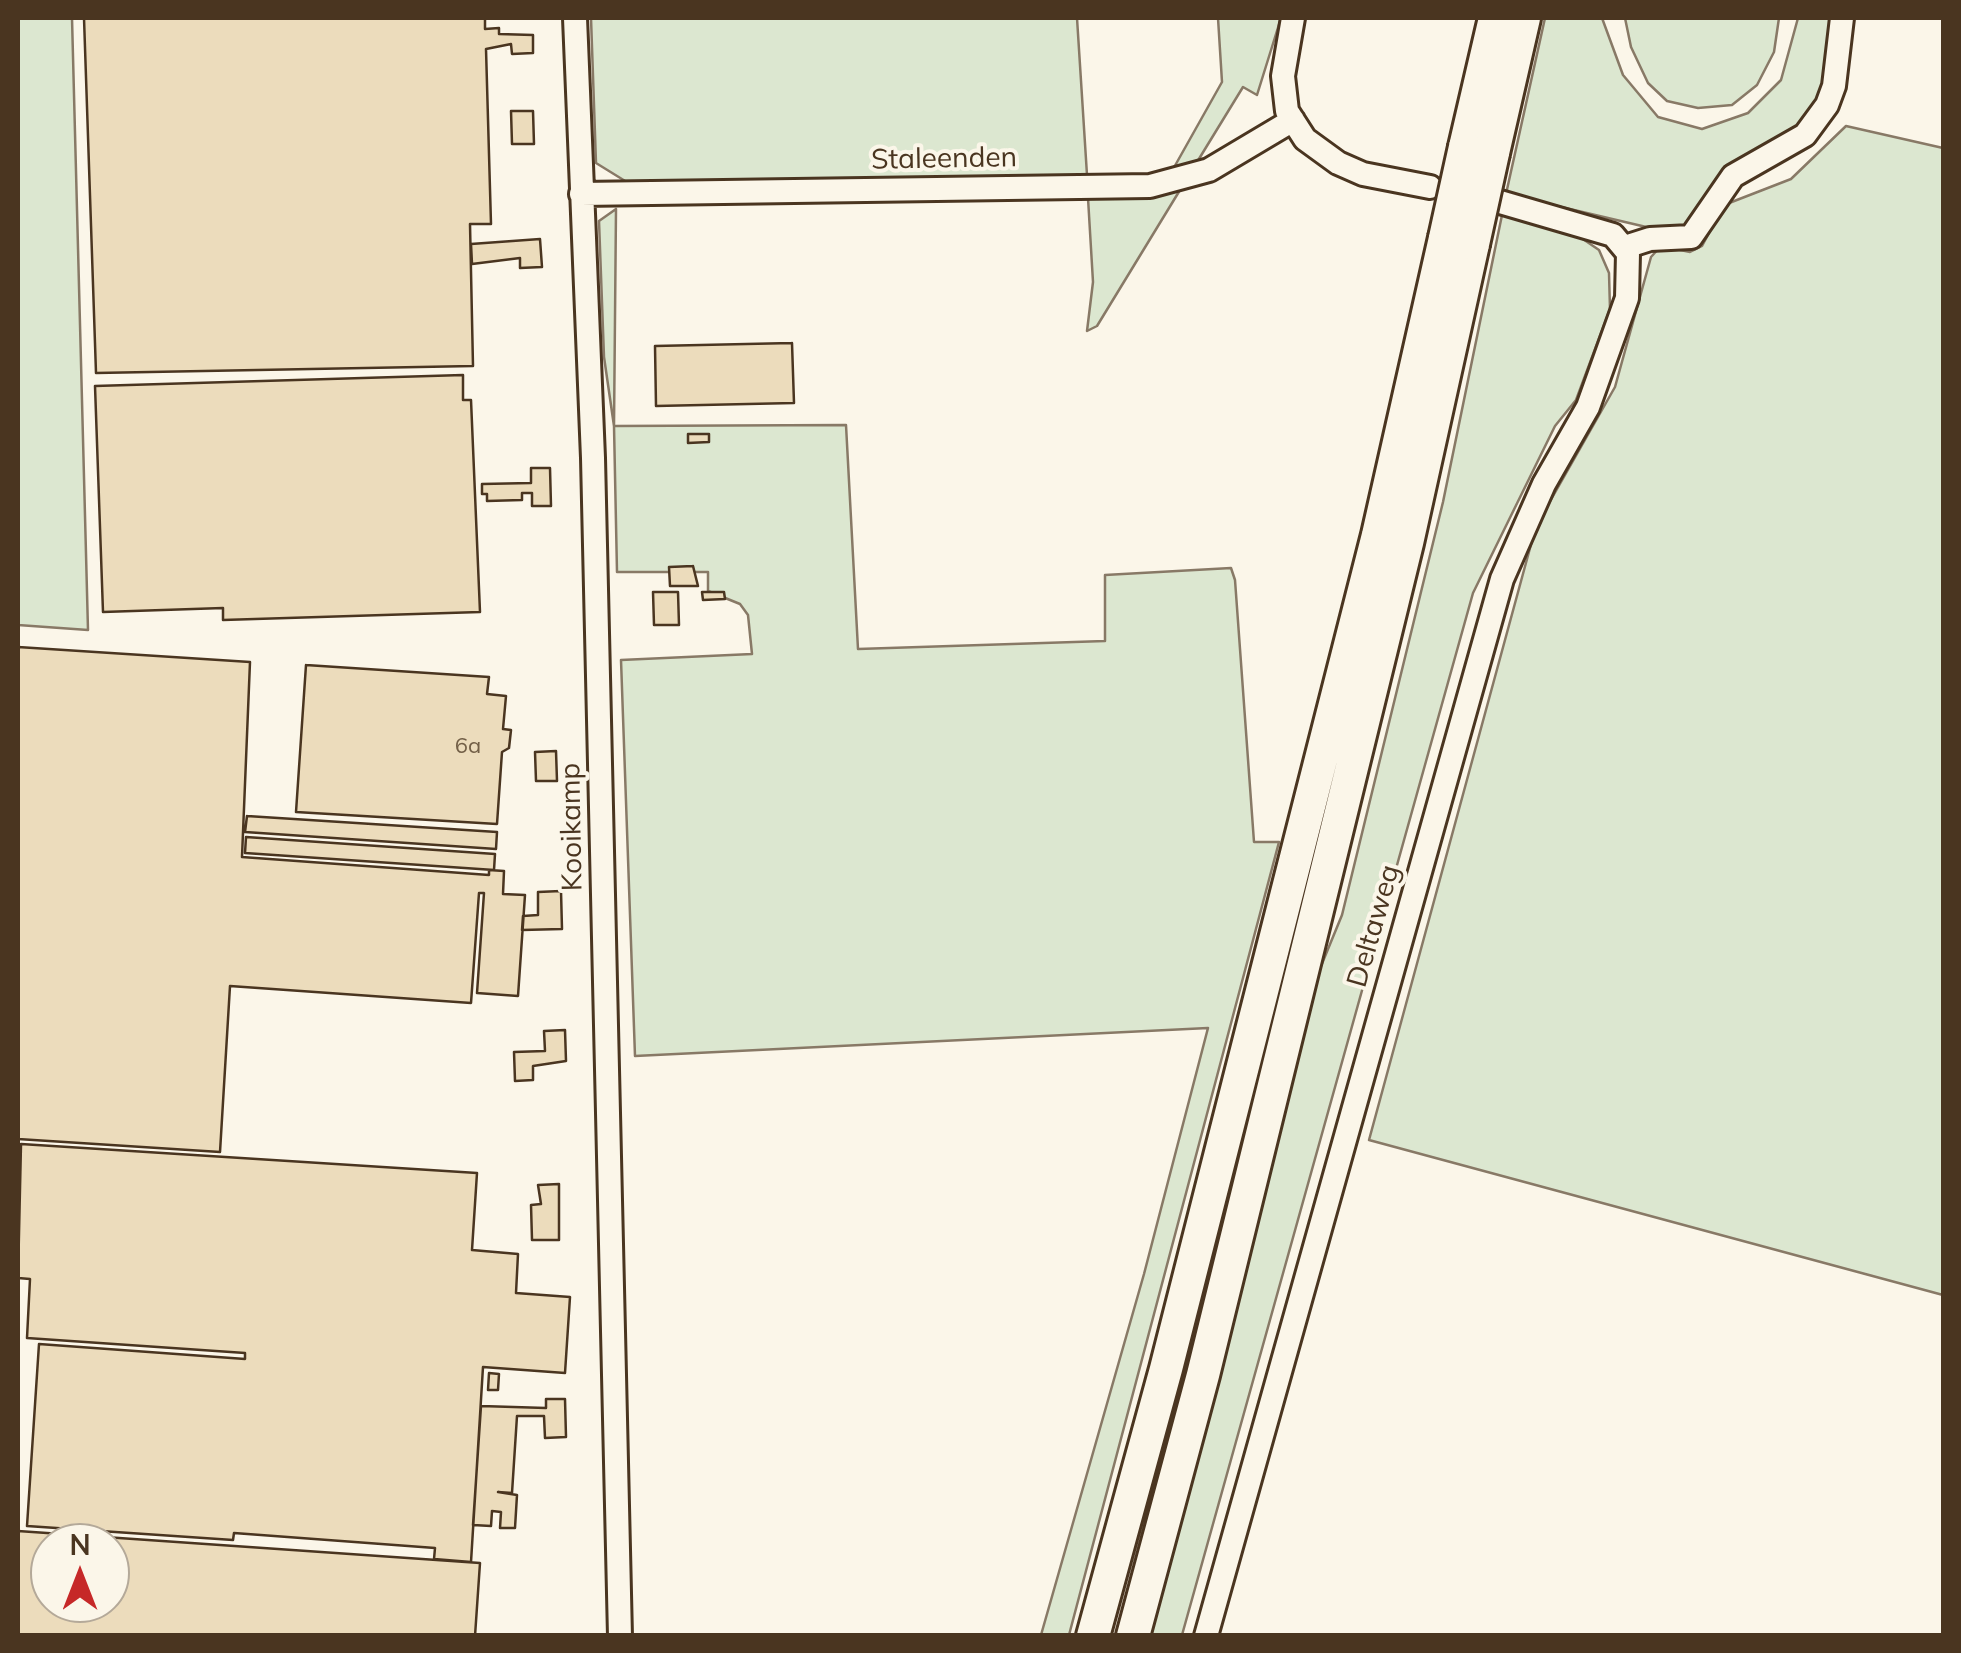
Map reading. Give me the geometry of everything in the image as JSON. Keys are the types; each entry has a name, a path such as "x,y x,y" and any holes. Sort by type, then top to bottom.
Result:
{"highway":[{"path":"1092,1636 1171,1350 1364,592 1459,241 1479,150 1495,18"},
{"path":"1479,150 1524,18"},
{"path":"1132,1636 1203,1374 1408,543 1459,241"}],"street":[{"name":"Kooikamp","path":"575,18 593,458 620,1636"},
{"path":"1293,18 1283,76 1293,120 1305,139 1338,163 1363,174 1430,187"},
{"path":"1500,202 1598,226 1625,247 1650,239 1691,237 1733,176 1805,136 1827,105 1834,86 1842,18"},
{"name":"Staleenden","path":"580,194 1150,186 1209,170 1293,120"},
{"name":"Deltaweg","path":"1206,1636 1502,578 1544,484 1588,407 1606,360 1627,298 1629,260 1625,247"}],"green space":[{"path":"18,18 72,18 88,630 18,625"},
{"path":"591,18 1077,18 1087,175 630,184 596,163"},
{"path":"1218,18 1281,18 1257,95 1243,87 1194,167 1172,171 1222,82"},
{"path":"1545,18 1602,18 1623,75 1658,117 1702,129 1748,113 1781,80 1798,18 1834,18 1822,94 1802,124 1763,154 1715,181 1690,225 1676,234 1506,194"},
{"path":"1625,18 1779,18 1774,52 1757,85 1732,105 1698,108 1667,101 1648,83 1631,47"},
{"path":"1846,126 1943,148 1943,1295 1369,1140 1536,526 1615,387 1651,257 1661,246 1690,252 1702,246 1724,205 1791,179"},
{"path":"1180,190 1097,326 1087,331 1093,282 1088,198"},
{"path":"616,209 614,426 604,357 599,221"},
{"path":"1502,215 1574,233 1599,250 1609,273 1610,309 1576,400 1555,426 1473,593 1182,1635 1140,1636 1319,971 1342,915 1443,502"},
{"path":"846,425 858,649 1105,641 1105,575 1231,568 1254,842 1279,842 1069,1635 1041,1635 1144,1274 1208,1028 635,1056 621,660 752,654 748,615 740,604 708,591 708,572 617,572 614,426"}],"building":[{"path":"84,18 485,18 485,29 499,28 499,34 533,35 533,53 512,54 511,44 486,49 491,224 470,224 473,366 96,373"},
{"path":"511,111 533,111 534,144 512,144"},
{"path":"540,239 542,267 520,268 520,258 472,264 471,244"},
{"path":"792,343 794,403 656,406 655,346"},
{"path":"463,375 463,400 471,400 480,612 223,620 223,608 103,612 95,386"},
{"path":"688,434 709,434 709,442 688,443"},
{"path":"531,468 550,468 551,506 532,506 532,493 522,493 522,500 487,501 487,494 482,494 482,484 531,483"},
{"path":"693,566 698,586 670,586 669,567"},
{"path":"653,592 678,592 679,625 654,625"},
{"path":"702,592 724,592 725,599 703,600"},
{"path":"18,647 250,662 242,857 489,875 489,870 504,871 503,894 525,895 518,996 477,993 484,893 479,893 471,1003 230,986 220,1152 18,1139"},
{"path":"306,665 489,677 487,694 506,696 503,729 511,730 509,748 502,752 497,824 296,812"},
{"path":"556,751 557,781 536,781 535,752"},
{"path":"247,816 497,832 496,849 245,832"},
{"path":"246,837 495,854 494,870 245,853"},
{"path":"561,891 562,929 522,930 523,916 538,915 538,892"},
{"path":"565,1030 566,1061 533,1066 533,1080 515,1081 514,1052 545,1051 544,1031"},
{"path":"21,1144 477,1173 472,1250 518,1254 516,1293 570,1297 565,1373 483,1367 471,1562 434,1559 435,1548 234,1533 233,1540 130,1533 130,1523 27,1526 39,1344 245,1359 245,1353 27,1338 30,1279 18,1278"},
{"path":"559,1184 559,1240 532,1240 531,1205 541,1204 538,1185"},
{"path":"489,1373 499,1374 498,1390 488,1390"},
{"path":"546,1399 565,1399 566,1437 545,1438 544,1416 517,1416 512,1493 498,1492 517,1495 515,1528 500,1528 501,1512 492,1511 491,1526 473,1525 481,1406 546,1408"},
{"path":"18,1531 30,1532 30,1623 130,1623 130,1539 480,1563 475,1636 18,1636"}]}
